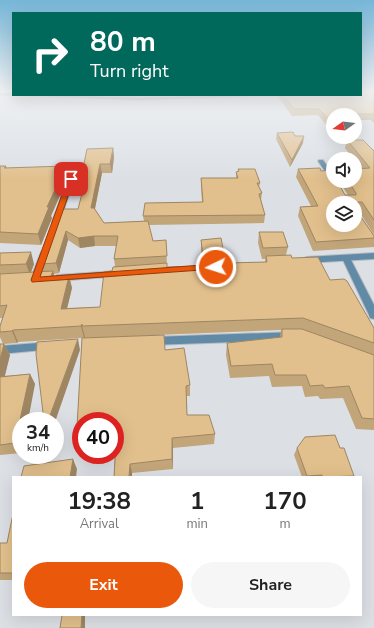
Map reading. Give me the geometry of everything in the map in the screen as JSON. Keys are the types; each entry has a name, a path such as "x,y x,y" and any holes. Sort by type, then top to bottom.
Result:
{"street":[{"path":"321,161 326,168"},
{"path":"53,230 71,179"},
{"path":"48,244 39,280 129,273"},
{"path":"299,260 374,256"},
{"path":"346,258 374,315"},
{"path":"143,341 300,335 308,338"},
{"path":"0,350 59,345"}],"building":[{"path":"293,132 295,136 304,136 292,160 277,133"},
{"path":"363,140 374,151 374,220 362,202 362,196 326,196 326,232 362,232 362,218 374,238 316,242 300,207 318,206 298,169 320,168 321,171 326,170 326,188 341,188 345,195 356,195 353,188 362,188 362,169 370,168 362,158 362,152 357,152 350,144 362,144"},
{"path":"113,148 110,164 100,164 91,208 94,208 104,223 148,221 153,241 166,240 167,256 114,259 118,236 78,238 66,231 56,263 40,264 60,209 78,209 85,182 69,182 74,170 72,168 83,168 87,149"},
{"path":"0,166 6,166 4,168 66,166 47,207 49,207 38,234 0,232"},
{"path":"238,169 255,169 260,183 257,183 262,193 259,194 265,215 143,216 145,203 203,202 201,178 238,178 236,172 239,171"},
{"path":"259,232 283,232 288,247 263,248"},
{"path":"221,238 224,254 203,256 201,240"},
{"path":"31,252 26,264 0,265 0,253"},
{"path":"291,255 292,258 318,257 330,280 344,279 347,281 374,328 374,343 303,318 82,326 82,324 81,326 0,332 0,326 7,305 0,306 0,274 53,271 50,278 69,276 61,309 100,307 104,272 112,271 113,267 167,263 167,267 204,266 204,261 226,259 226,263 267,262 266,256"},
{"path":"282,329 302,329 374,355 374,419 362,418 349,386 325,388 323,385 310,386 306,375 275,375 272,364 231,366 227,343 282,337"},
{"path":"164,335 165,350 184,348 190,385 186,386 187,415 209,415 215,434 172,438 172,459 130,464 129,476 114,476 115,464 124,464 124,412 78,412 82,338"},
{"path":"78,339 51,412 43,412 36,354 37,342"},
{"path":"0,344 4,344 0,360"},
{"path":"30,374 22,412 12,412 12,443 0,445 0,377"},
{"path":"335,435 340,448 344,448 354,476 307,476 297,448 305,437"},
{"path":"72,459 70,476 21,476 24,466 38,464 64,464 64,460"},
{"path":"12,519 12,573 0,573 0,543 7,543"},
{"path":"62,616 82,616 81,628 60,628"}],"route":[{"path":"71,179 35,280 216,267"}]}
